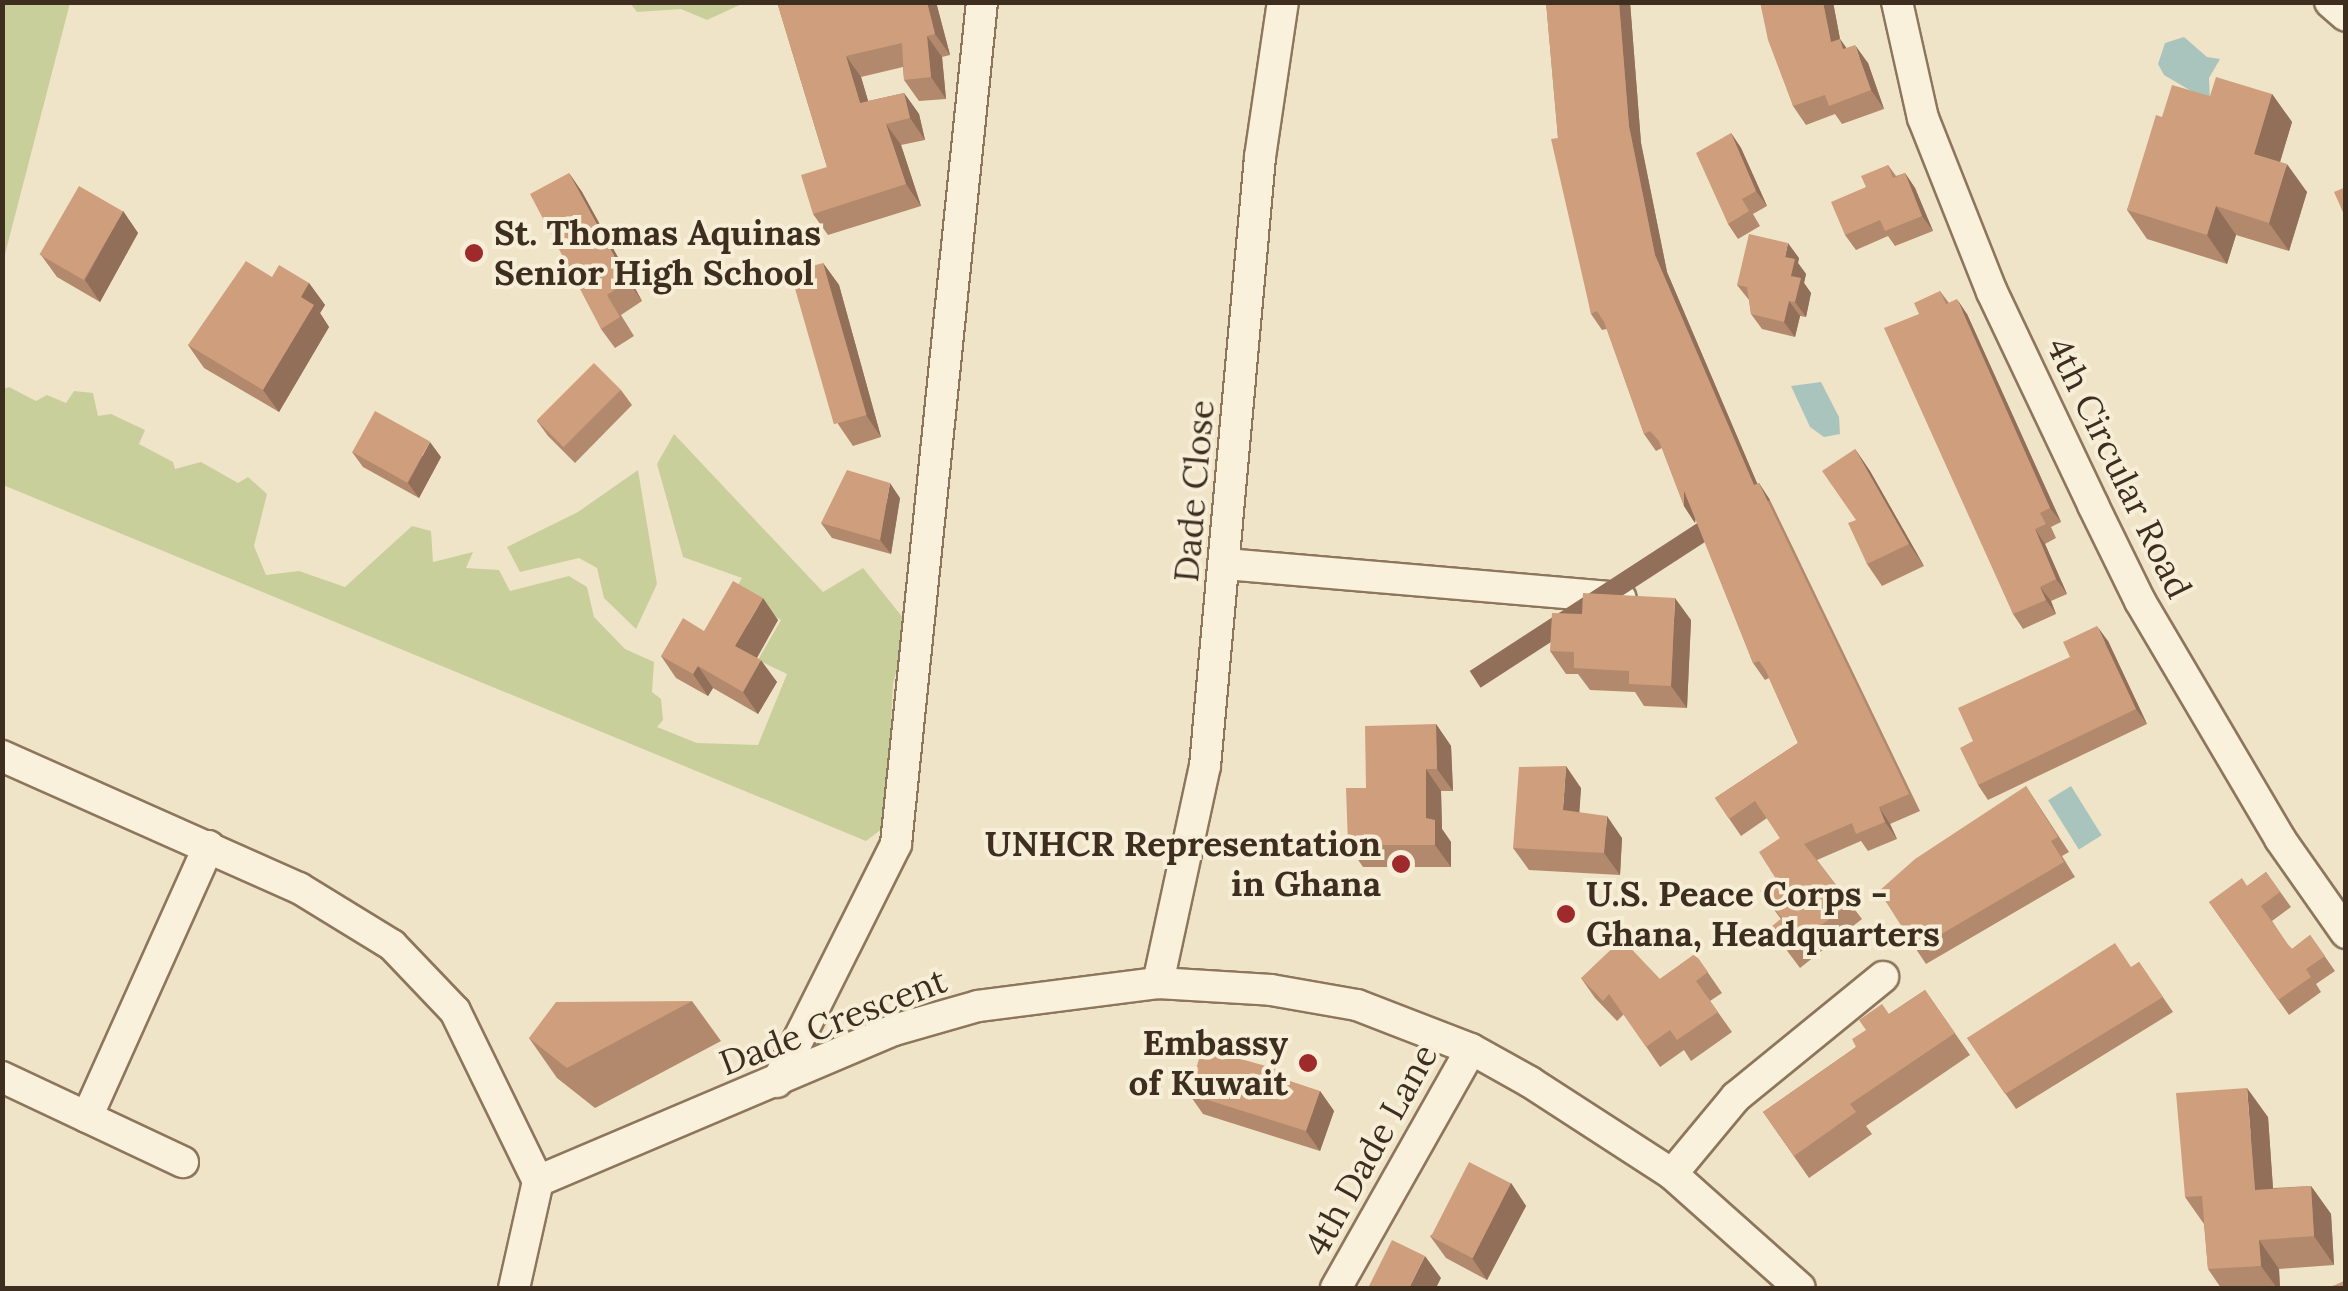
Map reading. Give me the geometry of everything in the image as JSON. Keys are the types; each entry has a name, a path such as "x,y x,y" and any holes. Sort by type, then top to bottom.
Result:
{"street":[{"path":"777,1082 896,844 982,2"},
{"name":"Dade Close","path":"1158,983 1198,816 1226,564 1260,157 1283,2"},
{"name":"4th Circular Road","path":"1897,2 1923,118 1992,292 2093,506 2140,601 2280,839 2346,933"},
{"path":"2330,2 2346,16"},
{"path":"1226,564 1640,600"},
{"path":"2,756 298,888 392,945 455,1011 538,1181 514,1288"},
{"path":"87,1117 209,846"},
{"path":"1672,1174 1736,1098 1883,977"},
{"name":"Dade Crescent","path":"538,1181 894,1030 978,1006 1158,983 1271,990 1357,1005 1470,1049 1672,1174 1800,1288"},
{"name":"4th Dade Lane","path":"1336,1288 1470,1049"},
{"path":"2,1078 182,1162"}],"green space":[{"path":"2,3 70,3 3,262"},
{"path":"630,3 744,3 707,20 681,9 637,12"},
{"path":"9,387 36,401 47,395 66,403 74,391 93,393 98,416 111,414 145,430 139,444 173,462 175,469 201,462 238,483 248,477 267,494 254,546 266,575 299,571 345,587 412,526 431,531 433,562 473,552 466,568 499,570 510,591 569,576 587,587 594,617 625,649 654,662 652,692 661,699 663,720 657,727 697,743 758,745 787,674 758,660 781,620 749,600 721,613 742,578 683,557 657,464 674,434 823,592 863,568 908,624 893,684 886,826 866,841 3,485 3,389"},
{"path":"638,470 657,584 636,629 604,598 597,568 579,558 520,572 507,547 578,512"}],"water":[{"path":"2184,37 2207,57 2220,59 2209,78 2210,102 2164,75 2158,64 2165,43"},
{"path":"1821,382 1839,417 1840,434 1824,437 1810,427 1791,386"},
{"path":"2071,786 2102,835 2079,849 2048,800"}],"building":[{"path":"777,2 927,2 935,34 927,36 931,77 904,80 902,43 846,56 860,103 904,93 910,118 886,124 906,184 813,214 801,175 827,167"},
{"path":"1546,2 1619,2 1629,126 1655,255 1754,485 1759,483 1909,794 1879,807 1885,822 1856,834 1852,823 1804,844 1850,903 1788,951 1770,928 1782,918 1760,891 1776,879 1759,852 1780,838 1755,801 1729,819 1715,798 1798,743 1766,671 1759,661 1753,663 1684,491 1684,506 1659,441 1650,431 1644,434 1604,322 1597,311 1591,314 1551,139 1558,138"},
{"path":"1760,2 1823,2 1831,42 1840,39 1843,49 1855,45 1871,90 1829,106 1825,95 1793,106 1768,40"},
{"path":"2216,77 2272,94 2254,154 2287,164 2269,223 2216,206 2207,235 2127,210 2156,115 2162,117 2172,85 2210,96"},
{"path":"1731,133 1756,191 1742,199 1749,211 1728,224 1696,153"},
{"path":"1888,165 1893,178 1905,173 1922,216 1885,231 1880,220 1845,235 1831,202 1866,187 1861,176"},
{"path":"569,173 628,281 607,295 620,317 601,329 530,194"},
{"path":"79,186 123,212 84,280 40,254"},
{"path":"2346,187 2346,219 2334,192"},
{"path":"1749,234 1788,243 1785,257 1795,259 1791,276 1801,278 1795,302 1789,301 1784,322 1751,314 1747,287 1737,285"},
{"path":"246,261 272,277 279,265 309,283 301,297 314,305 263,390 188,345"},
{"path":"823,263 867,415 834,424 790,272"},
{"path":"1940,291 1946,304 1957,299 2050,508 2040,513 2046,524 2035,529 2056,579 2040,587 2046,600 2013,614 1884,328 1919,314 1914,303"},
{"path":"594,363 621,390 564,447 537,420"},
{"path":"375,411 430,442 407,483 352,452"},
{"path":"1855,449 1909,544 1867,564 1848,523 1856,520 1822,471"},
{"path":"847,470 890,483 880,540 821,523"},
{"path":"733,581 763,598 735,646 761,660 743,692 698,666 693,674 661,656 683,618 704,631"},
{"path":"1583,593 1675,598 1671,686 1629,684 1629,671 1574,668 1574,652 1550,651 1552,613 1582,614"},
{"path":"2097,626 2136,709 1978,785 1960,748 1973,741 1958,708 2070,657 2063,642"},
{"path":"1436,724 1437,769 1426,769 1426,818 1435,820 1435,845 1348,845 1346,788 1366,788 1365,726"},
{"path":"1566,766 1563,810 1607,816 1604,853 1513,848 1519,767"},
{"path":"2026,786 2058,837 2051,841 2064,862 1916,949 1879,891 1915,859"},
{"path":"2266,872 2280,892 2261,906 2286,942 2292,949 2310,935 2325,956 2306,969 2311,977 2278,1000 2209,902 2242,878 2247,886"},
{"path":"1622,939 1660,979 1695,954 1708,972 1696,981 1718,1012 1677,1040 1670,1030 1646,1047 1609,994 1603,1001 1581,978"},
{"path":"2115,943 2131,967 2139,962 2163,997 2005,1094 1967,1038"},
{"path":"1925,990 1955,1033 1850,1104 1856,1112 1794,1156 1763,1112 1856,1047 1852,1039 1866,1030 1859,1020 1882,1004 1889,1014"},
{"path":"692,1001 567,1068 529,1038 556,1002"},
{"path":"1202,1048 1280,1070 1278,1077 1320,1091 1306,1131 1189,1094"},
{"path":"2247,1088 2255,1190 2311,1186 2314,1236 2259,1240 2261,1266 2208,1269 2202,1196 2185,1197 2176,1093"},
{"path":"1469,1162 1511,1183 1473,1258 1431,1237"},
{"path":"1392,1240 1425,1256 1409,1288 1368,1288"},
{"path":"2346,1280 2346,1288 2325,1288 2335,1285"}],"place":[{"name":"St. Thomas Aquinas Senior High School","path":"474,253"},
{"name":"UNHCR Representation in Ghana","path":"1401,864"},
{"name":"U.S. Peace Corps - Ghana, Headquarters","path":"1566,914"},
{"name":"Embassy of Kuwait","path":"1308,1063"}]}
